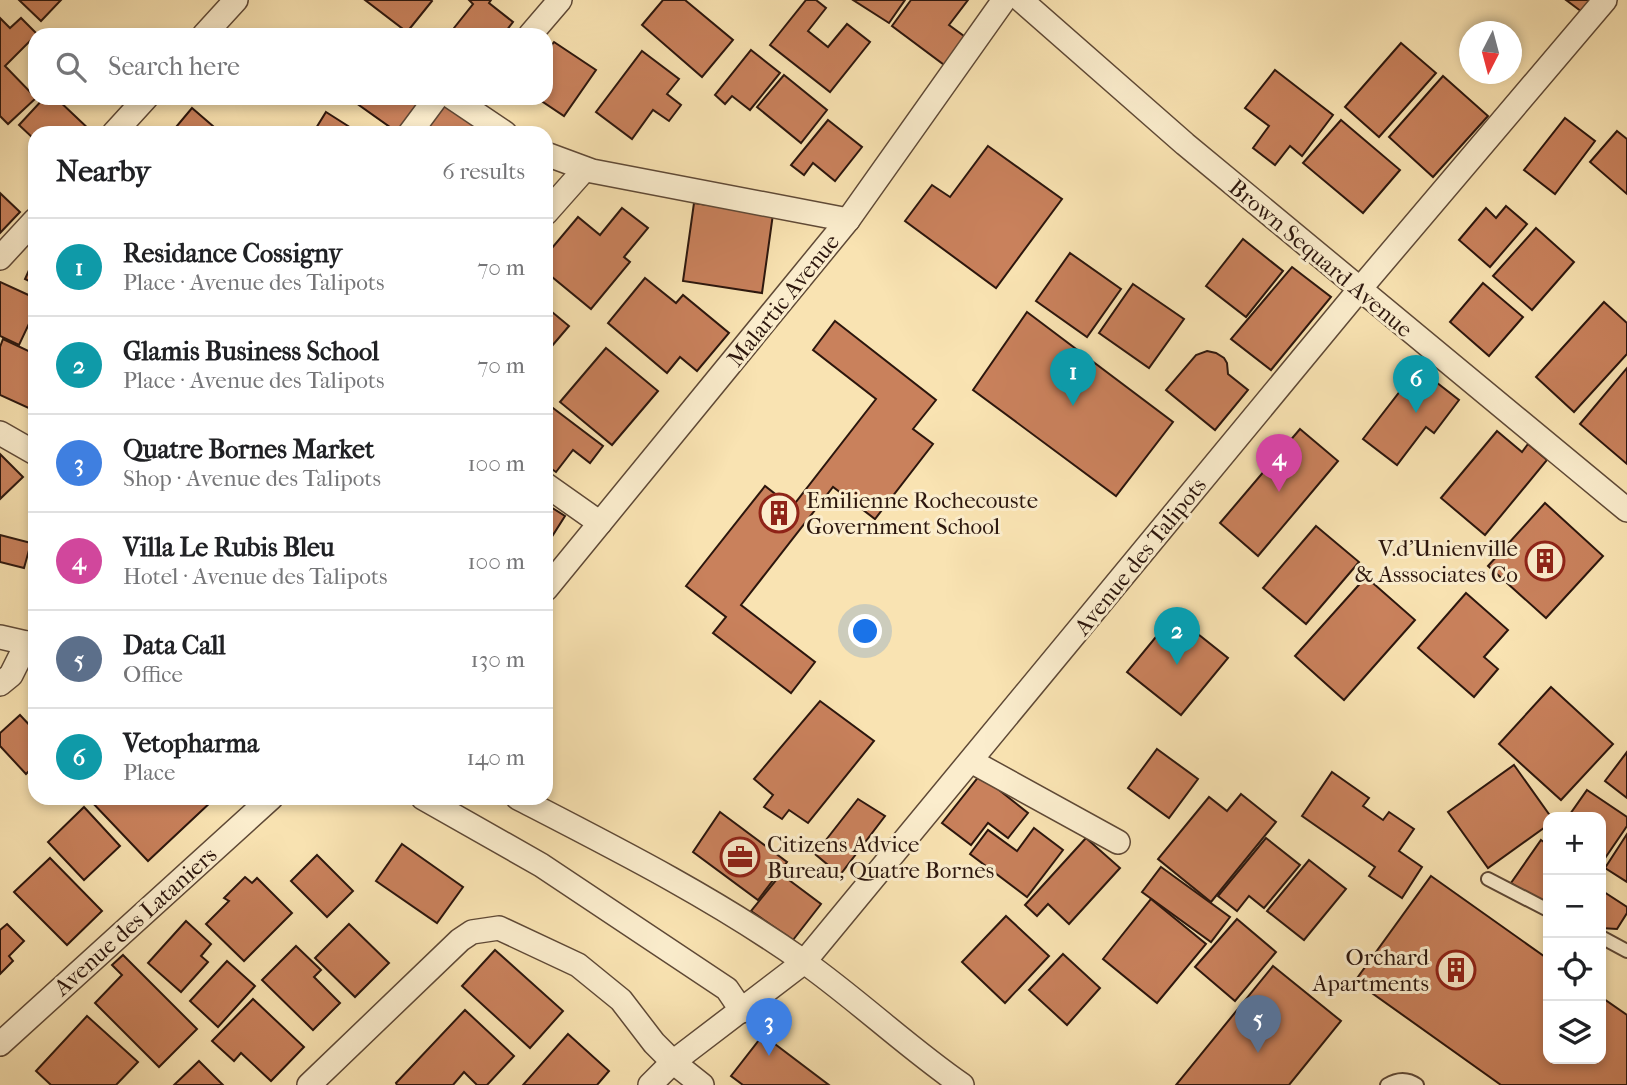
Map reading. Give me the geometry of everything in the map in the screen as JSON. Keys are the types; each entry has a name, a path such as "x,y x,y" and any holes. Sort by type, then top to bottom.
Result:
{"street":[{"path":"210,28 236,0"},
{"path":"536,28 560,0"},
{"name":"Malartic Avenue","path":"553,580 848,220 1004,0"},
{"name":"Brown Sequard Avenue","path":"1021,0 1185,144 1627,510"},
{"name":"Avenue des Talipots","path":"650,1085 673,1062 804,962 1359,290 1605,0"},
{"path":"120,126 140,105"},
{"path":"415,126 431,105"},
{"path":"470,105 496,126"},
{"path":"553,157 585,169 848,220"},
{"path":"553,205 585,169"},
{"path":"0,258 28,228"},
{"path":"0,433 28,449"},
{"path":"553,490 600,523"},
{"path":"0,636 28,643"},
{"path":"0,684 10,675 28,648"},
{"path":"971,761 1118,842"},
{"name":"Avenue des Lataniers","path":"0,1044 263,805"},
{"path":"436,805 541,865 727,989 742,1011"},
{"path":"531,805 731,914 804,962 962,1085"},
{"path":"309,1085 460,940 472,932 499,928 578,965 621,1000 654,1043 702,1085"}],"lane":[{"path":"1488,878 1543,907"},
{"path":"1603,938 1627,951"},
{"path":"1387,1085 1398,1079 1417,1085"}],"building":[{"path":"19,0 61,0 41,21"},
{"path":"365,0 432,1 410,28 402,28"},
{"path":"469,0 491,0 489,3 513,22 508,28 454,28 473,4"},
{"path":"663,0 685,0 733,40 702,77 642,25"},
{"path":"806,0 816,0 826,8 808,31 828,47 847,24 870,42 830,92 770,45"},
{"path":"853,0 905,0 889,23"},
{"path":"911,0 968,0 949,25 968,39 947,67 892,26"},
{"path":"1566,0 1592,0 1582,12"},
{"path":"0,18 10,28 21,18 31,28 28,28 28,43 5,66 28,90 28,105 8,124 0,116"},
{"path":"553,43 596,70 564,116 548,105 553,105"},
{"path":"1401,43 1436,73 1379,137 1345,107"},
{"path":"751,50 780,73 750,110 732,96 725,104 715,95"},
{"path":"642,51 679,79 667,94 681,105 669,121 653,110 632,139 596,112"},
{"path":"1275,70 1333,115 1302,156 1290,146 1275,165 1253,148 1269,126 1245,108"},
{"path":"784,75 827,110 801,143 757,107"},
{"path":"1443,76 1488,116 1433,177 1389,137"},
{"path":"38,105 63,105 86,126 28,126 28,133 19,125"},
{"path":"359,105 417,105 401,126 389,126"},
{"path":"440,105 446,105 475,126 424,126"},
{"path":"192,108 213,126 177,126"},
{"path":"326,112 348,126 317,126"},
{"path":"1565,118 1595,141 1555,194 1524,170"},
{"path":"828,120 862,147 835,181 813,163 804,175 791,165"},
{"path":"1341,120 1400,170 1363,213 1303,163"},
{"path":"1617,131 1627,139 1627,194 1590,162"},
{"path":"988,146 1062,199 996,288 905,221 932,185 950,197"},
{"path":"0,193 20,212 0,233"},
{"path":"694,203 773,214 762,293 683,281"},
{"path":"1506,206 1527,224 1490,267 1459,240 1486,208 1496,218"},
{"path":"622,208 648,228 624,257 630,262 591,309 553,278 553,247 578,217 600,235"},
{"path":"1536,228 1574,262 1532,310 1493,276"},
{"path":"1243,239 1283,271 1246,317 1206,286"},
{"path":"1070,253 1121,289 1087,337 1036,301"},
{"path":"1292,267 1331,297 1271,370 1231,339"},
{"path":"645,278 676,303 683,295 729,333 697,371 680,357 667,373 608,323"},
{"path":"0,282 28,295 28,326 19,345 0,336"},
{"path":"1483,283 1523,317 1489,356 1450,322"},
{"path":"1133,284 1184,319 1149,368 1099,333"},
{"path":"1604,302 1627,323 1627,354 1574,412 1536,377"},
{"path":"1027,312 1173,422 1116,496 973,390"},
{"path":"553,313 569,326 553,345"},
{"name":"Emilienne Rochecouste Government School","path":"835,321 936,400 913,429 933,444 875,519 833,487 741,605 815,662 791,693 713,633 726,617 686,586 765,486 792,507 876,399 813,350"},
{"path":"3,339 28,351 28,408 0,395 0,347"},
{"path":"606,348 658,391 612,445 560,402"},
{"path":"1207,351 1224,358 1228,374 1248,390 1215,430 1166,390 1196,355"},
{"path":"1418,368 1459,400 1434,433 1426,427 1397,465 1363,439"},
{"path":"1627,368 1627,464 1580,424"},
{"path":"553,408 603,446 590,463 573,450 556,472 553,470"},
{"path":"1300,429 1338,461 1258,556 1220,523"},
{"path":"1497,431 1522,452 1528,444 1547,460 1485,535 1441,498"},
{"path":"0,454 23,477 0,499"},
{"name":"V.d'Unienville & Asssociates Co","path":"1545,503 1603,556 1546,618 1488,566"},
{"path":"553,508 565,516 553,535"},
{"path":"1316,526 1359,562 1306,624 1263,588"},
{"path":"0,535 28,542 24,568 0,562"},
{"path":"1366,577 1415,620 1344,700 1295,656"},
{"path":"1466,593 1508,630 1484,657 1498,669 1474,697 1418,648"},
{"path":"1174,615 1228,658 1181,715 1127,672"},
{"path":"1551,687 1613,744 1561,800 1499,744"},
{"path":"820,701 874,741 808,823 789,810 782,819 764,807 773,795 754,779"},
{"path":"20,715 28,724 26,774 0,746 0,733"},
{"path":"1157,749 1198,779 1169,818 1128,788"},
{"path":"1627,752 1627,798 1605,781"},
{"path":"1514,765 1547,812 1543,812 1543,829 1488,868 1448,812"},
{"path":"1332,772 1369,798 1363,806 1383,820 1389,812 1414,829 1399,851 1422,867 1402,898 1369,876 1375,867 1302,816"},
{"path":"980,775 1028,813 1008,838 988,823 971,845 942,823"},
{"path":"1587,790 1627,817 1627,826 1606,857 1606,812 1572,812"},
{"path":"1241,794 1276,822 1211,902 1158,859 1209,797 1227,811"},
{"path":"858,799 885,816 840,875 815,854"},
{"path":"95,805 208,805 148,861"},
{"path":"84,807 120,846 84,880 48,842"},
{"name":"Citizens Advice Bureau, Quatre Bornes","path":"720,812 787,862 758,900 693,852"},
{"path":"1034,828 1063,850 1027,897 970,854 988,830 1017,851"},
{"path":"1627,834 1627,882 1606,866"},
{"path":"1086,838 1120,868 1069,924 1048,904 1037,916 1025,905"},
{"path":"1266,838 1300,865 1264,908 1249,896 1237,911 1218,896"},
{"path":"1541,840 1543,841 1543,905 1511,883"},
{"path":"402,844 463,887 437,923 376,881"},
{"path":"317,855 353,891 327,917 291,881"},
{"path":"50,858 102,911 67,945 14,892"},
{"path":"1309,860 1346,889 1304,940 1267,911"},
{"path":"1161,867 1230,917 1211,942 1142,892"},
{"path":"781,874 821,904 793,940 751,911"},
{"name":"Orchard Apartments","path":"1431,876 1543,955 1543,1064 1606,1064 1606,1000 1627,1015 1627,1085 1501,1085 1355,981"},
{"path":"245,877 252,883 257,878 292,913 244,961 206,924 229,901 224,898"},
{"path":"1606,893 1627,907 1627,913 1617,929 1606,928"},
{"path":"1151,899 1206,944 1157,1003 1103,959"},
{"path":"1006,916 1049,956 1005,1003 962,962"},
{"path":"1237,919 1276,952 1235,1001 1195,967"},
{"path":"186,921 211,944 201,956 208,962 181,992 148,963"},
{"path":"7,924 24,941 9,956 13,961 0,974 0,930"},
{"path":"349,924 389,963 355,997 315,958"},
{"path":"296,946 321,970 314,977 340,1003 313,1030 262,980"},
{"path":"495,950 563,1011 530,1048 462,986"},
{"path":"1063,954 1100,988 1067,1025 1029,990"},
{"path":"123,955 197,1029 159,1067 95,1003 122,975 112,965"},
{"path":"227,961 255,986 218,1027 190,1001"},
{"path":"1273,966 1341,1021 1289,1085 1176,1085"},
{"path":"253,999 304,1047 271,1081 241,1053 234,1061 212,1041"},
{"path":"465,1010 514,1056 487,1085 477,1085 464,1072 453,1085 397,1085 396,1083"},
{"path":"87,1016 138,1062 116,1085 51,1085 36,1071"},
{"path":"568,1034 609,1071 597,1085 523,1085"},
{"path":"763,1035 829,1085 743,1085 731,1076"},
{"path":"199,1061 223,1085 174,1085"}],"place":[{"name":"Residance Cossigny","path":"1073,406"},
{"name":"Vetopharma","path":"1416,413"},
{"name":"Villa Le Rubis Bleu","path":"1279,492"},
{"name":"Emilienne Rochecouste Government School","path":"779,513"},
{"name":"V.d'Unienville & Asssociates Co","path":"1545,561"},
{"name":"Glamis Business School","path":"1177,665"},
{"name":"Citizens Advice Bureau, Quatre Bornes","path":"740,857"},
{"name":"Orchard Apartments","path":"1456,970"},
{"name":"Data Call","path":"1258,1053"},
{"name":"Quatre Bornes Market","path":"769,1056"}]}
